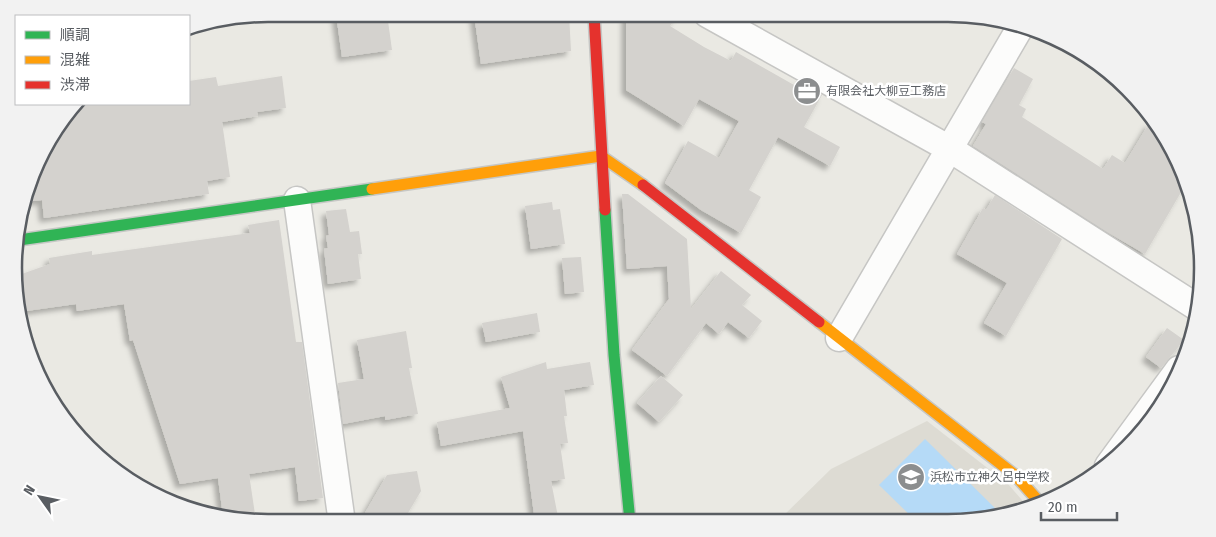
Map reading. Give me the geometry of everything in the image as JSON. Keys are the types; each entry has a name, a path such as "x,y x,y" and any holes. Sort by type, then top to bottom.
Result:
{"street":[{"path":"594,22 614,355 629,514"},
{"path":"721,22 950,149 1191,304"},
{"path":"840,338 1018,33"},
{"path":"25,239 601,156 626,172 1016,476 1036,498"},
{"path":"297,200 341,514"}],"shaded area":[{"name":"浜松市立神久呂中学校","path":"927,421 1008,484 1024,502 995,510 964,514 785,514 831,469"}],"water":[{"path":"925,439 997,510 964,514 909,514 879,485"}],"building":[{"path":"337,22 388,22 392,50 342,57"},
{"path":"475,22 569,22 571,51 481,64"},
{"path":"626,22 673,22 670,26 731,61 736,52 794,85 796,81 822,95 804,127 840,147 830,166 778,137 749,190 761,197 741,233 701,210 665,183 688,141 719,158 739,121 699,99 684,126 626,90"},
{"path":"1014,68 1033,79 1019,105 1026,109 1022,117 1103,169 1112,155 1125,163 1148,126 1161,146 1175,174 1181,192 1145,254 1107,232 973,146 986,124 982,122"},
{"path":"282,76 286,108 257,112 258,116 222,122 230,177 207,181 209,194 44,218 42,200 32,201 41,174 55,145 85,105 190,105 190,81 216,77 218,86"},
{"path":"622,194 628,194 687,239 691,309 721,271 751,295 742,305 762,321 749,338 728,322 719,334 706,323 667,376 632,350 669,299 667,266 627,269"},
{"path":"995,195 1062,239 1006,336 984,323 1007,283 957,254 983,208 986,210"},
{"path":"552,202 553,210 560,209 565,244 531,249 525,206"},
{"path":"346,209 350,232 359,231 362,254 358,254 361,279 328,284 324,249 328,248 326,236 329,235 326,211"},
{"path":"279,220 296,342 302,342 323,498 299,501 295,467 249,474 255,514 222,510 218,478 180,484 133,340 130,341 124,304 77,311 76,304 26,311 22,274 50,264 49,258 92,251 92,255 250,233 248,225"},
{"path":"581,257 584,292 565,294 562,258"},
{"path":"537,313 540,332 486,342 482,323"},
{"path":"1167,328 1183,339 1161,368 1146,357"},
{"path":"406,331 412,368 409,368 418,414 385,420 385,416 343,424 338,383 364,379 357,340"},
{"path":"546,362 547,369 590,362 594,385 564,390 567,416 564,416 568,443 560,444 565,479 551,481 557,514 534,514 523,431 441,446 437,422 510,408 501,377"},
{"path":"661,376 683,395 659,422 637,403"},
{"path":"417,471 421,491 407,514 365,513 387,475"}],"traffic: fast":[{"path":"25,239 372,189"},
{"path":"605,210 614,355 629,514"}],"traffic: slow":[{"path":"372,189 601,156 643,185"},
{"path":"819,322 1016,476 1036,498"}],"traffic: jam":[{"path":"594,22 605,210"},
{"path":"643,185 819,322"}],"place":[{"name":"有限会社大柳豆工務店","path":"807,91"},
{"name":"浜松市立神久呂中学校","path":"911,477"}]}
